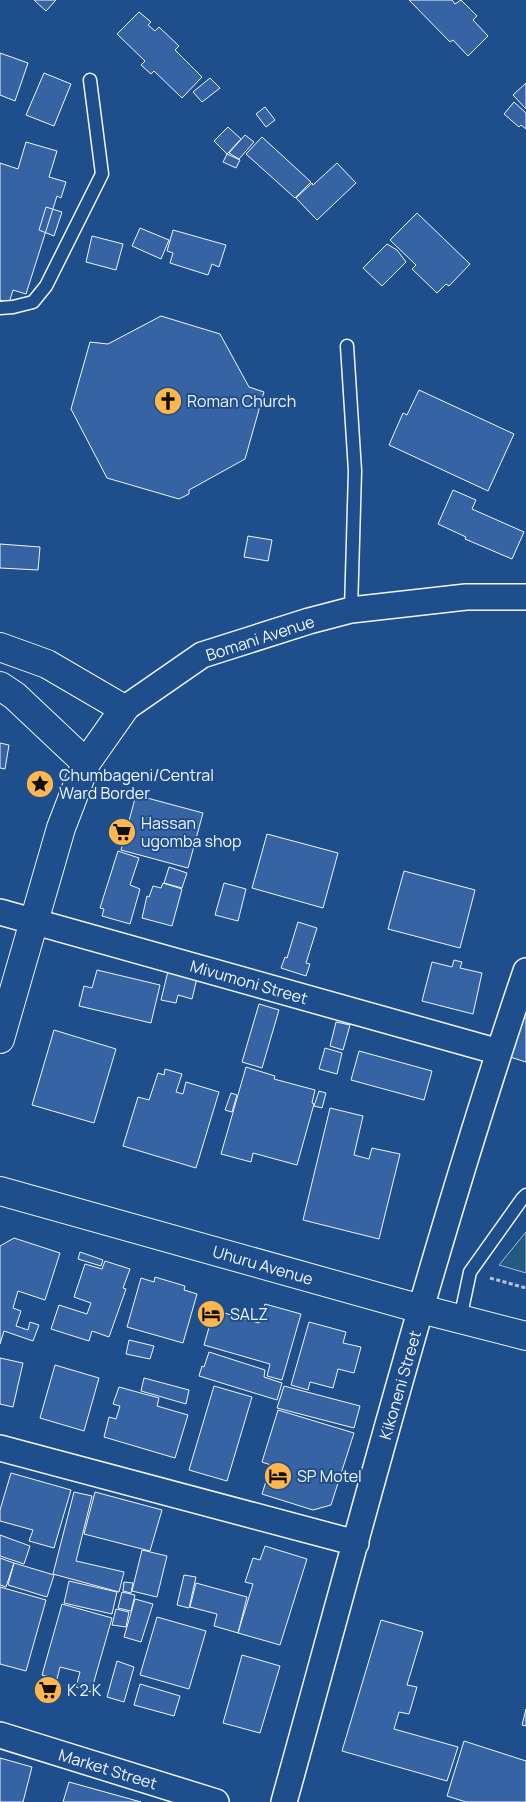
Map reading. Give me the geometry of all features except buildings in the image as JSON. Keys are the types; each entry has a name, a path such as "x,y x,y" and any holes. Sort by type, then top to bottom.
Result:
{"main road":[{"path":"0,647 47,664 124,709"},
{"path":"0,686 15,696 86,763"},
{"name":"Bomani Avenue","path":"0,1039 61,828 86,763 124,709"},
{"name":"Uhuru Avenue","path":"0,1191 422,1309 526,1336"}],"street":[{"name":"Bomani Avenue","path":"124,709 202,655 309,621 351,610 466,597 526,597"},
{"name":"Mivumoni Street","path":"0,912 499,1052"},
{"name":"Kikoneni Street","path":"284,1802 422,1309 499,1052 526,972"},
{"path":"0,1448 356,1543"},
{"name":"Market Street","path":"0,1735 216,1802"}],"lane":[{"path":"0,308 33,302 46,286 102,174 90,80"},
{"path":"347,346 355,471 351,610"},
{"path":"460,1319 470,1272 526,1195"}],"path":[{"path":"470,1272 526,1288"}],"shaded area":[{"path":"526,1232 526,1273 499,1265"}],"place":[{"name":"Roman Church","path":"168,401"},
{"name":"Chumbageni/Central Ward Border","path":"40,784"},
{"name":"Hassan ugomba shop","path":"122,832"},
{"name":"SALZ","path":"211,1314"},
{"name":"SP Motel","path":"278,1476"},
{"name":"K 2 K","path":"48,1690"}]}
